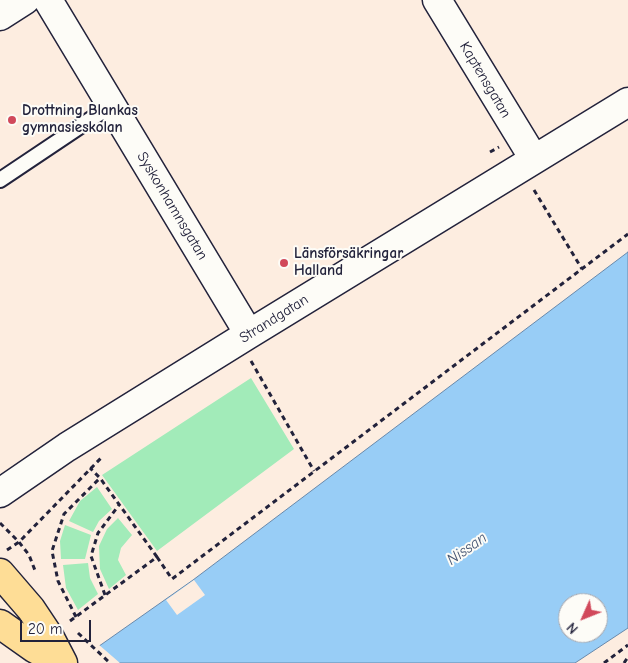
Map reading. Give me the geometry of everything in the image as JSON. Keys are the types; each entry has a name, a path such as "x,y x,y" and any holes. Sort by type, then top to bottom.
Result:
{"highway":[{"path":"0,573 31,608 49,636 61,663"},
{"path":"0,624 34,648 61,663"}],"street":[{"path":"0,16 25,0"},
{"name":"Syskonhamnsgatan","path":"48,0 112,105 248,345"},
{"name":"Kaptensgatan","path":"437,0 532,171"},
{"name":"Strandgatan","path":"0,493 67,447 248,345 532,171 628,102"}],"lane":[{"path":"0,180 112,105"}],"path":[{"path":"532,171 582,269"},
{"path":"90,468 100,478 172,578 628,234"},
{"path":"248,345 314,471"},
{"path":"76,617 58,581 52,551 64,514 100,478"},
{"path":"105,595 91,556 98,533 119,506"},
{"path":"0,523 19,542"},
{"path":"68,623 157,557"},
{"path":"604,663 628,645"},
{"path":"91,646 110,663"},
{"path":"624,663 628,656"}],"green space":[{"path":"251,378 294,449 157,551 102,475"},
{"path":"97,487 112,509 99,521 93,532 69,521 80,501"},
{"path":"118,518 132,535 121,548 118,560 126,575 109,589 100,569 99,546 107,529"},
{"path":"65,525 91,535 85,559 61,559 60,541"},
{"path":"88,563 90,578 98,594 78,610 66,588 63,565"}],"water":[{"name":"Nissan","path":"628,252 628,628 608,641 608,593 558,593 558,643 605,643 575,663 75,663 193,580"}],"pier":[{"path":"194,580 205,595 177,615 166,600"},
{"path":"98,644 120,663 73,663 74,661"}],"place":[{"name":"Drottning Blankas gymnasieskolan","path":"12,120"},
{"name":"Länsförsäkringar Halland","path":"284,263"}]}
